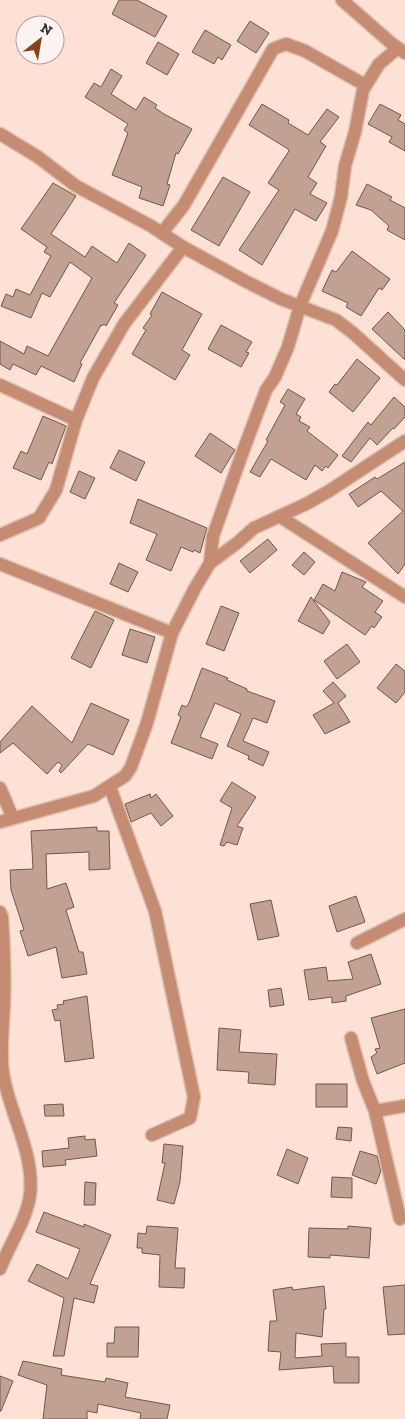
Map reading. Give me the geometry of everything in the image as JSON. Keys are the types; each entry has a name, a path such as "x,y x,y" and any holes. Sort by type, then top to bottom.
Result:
{"street":[{"path":"210,563 213,536 232,482 266,390 288,347 300,306 332,231 363,90 379,64 402,51 342,0"},
{"path":"162,233 184,204 274,48 286,44 305,51 340,69 365,86"},
{"path":"0,134 38,157 76,186 162,233 183,247 282,299 336,320 405,380"},
{"path":"0,535 39,518 56,490 76,420 92,378 124,324 183,247"},
{"path":"0,385 76,420"},
{"path":"0,822 94,796 125,776 131,767 147,723 172,633 194,588 210,563 254,528 329,492 405,441"},
{"path":"279,516 405,598"},
{"path":"0,564 172,633"},
{"path":"110,787 155,911 194,1097 190,1118 152,1135"},
{"path":"0,788 13,818"},
{"path":"0,912 5,960 3,1074 31,1177 30,1196 0,1269"},
{"path":"357,943 405,919"},
{"path":"351,1038 363,1081 375,1111 400,1219"},
{"path":"375,1111 405,1106"}],"building":[{"path":"119,0 137,0 167,16 155,37 112,14"},
{"path":"250,21 269,33 256,53 237,41"},
{"path":"205,30 231,45 222,60 218,57 214,64 192,52"},
{"path":"158,42 179,54 167,75 146,63"},
{"path":"111,69 122,76 111,94 136,110 144,97 157,105 155,108 164,114 192,129 178,154 176,153 167,184 170,185 163,206 139,198 142,187 112,175 128,133 124,130 128,124 85,97 94,83 101,87"},
{"path":"262,104 289,120 288,123 308,135 327,109 339,117 320,142 326,146 308,177 317,183 310,194 327,203 316,221 295,209 262,265 239,250 279,190 268,183 289,151 249,125"},
{"path":"380,104 401,115 398,120 405,124 405,151 389,142 392,137 368,124"},
{"path":"223,177 250,192 219,246 191,230"},
{"path":"53,183 76,196 51,234 85,257 92,246 117,263 129,243 146,255 114,303 118,305 106,326 104,324 101,325 80,363 82,364 74,382 41,366 36,375 13,364 10,370 0,364 0,341 24,354 27,346 48,356 92,278 70,262 50,297 42,293 31,318 1,306 6,294 13,297 16,289 30,295 51,256 44,252 47,247 21,229"},
{"path":"367,184 392,197 390,200 405,208 405,240 387,230 389,226 371,210 356,205"},
{"path":"352,251 390,279 382,290 379,288 361,316 346,307 348,303 322,291 332,270 336,272"},
{"path":"162,292 202,314 182,350 190,355 175,380 132,354 146,330 143,328 152,315 150,314"},
{"path":"388,312 405,330 405,360 372,329"},
{"path":"221,325 252,342 246,352 249,353 241,367 208,349"},
{"path":"357,359 380,378 353,412 329,392 335,384 337,385"},
{"path":"288,389 305,399 296,414 301,417 299,421 310,427 307,431 338,455 328,468 326,466 322,471 315,465 306,480 271,459 260,477 250,472 268,441 266,440 285,405 280,402"},
{"path":"394,397 405,407 405,417 377,445 370,438 351,462 342,456 368,422 371,425"},
{"path":"43,416 66,426 52,464 49,462 41,480 13,468 21,451 27,454"},
{"path":"210,433 235,450 221,473 195,456"},
{"path":"119,450 145,462 136,481 110,468"},
{"path":"405,462 405,564 398,574 368,543 403,511 381,491 358,507 349,494 375,477 377,479"},
{"path":"79,471 95,478 85,499 70,492"},
{"path":"138,499 207,528 200,553 181,547 171,571 146,560 157,534 130,523"},
{"path":"268,539 277,550 250,573 240,561"},
{"path":"304,552 315,562 304,575 292,565"},
{"path":"119,563 138,572 128,592 110,584"},
{"path":"342,572 366,582 362,587 383,601 375,612 382,617 374,628 372,626 365,635 314,600 323,584 335,591"},
{"path":"311,597 330,622 323,634 298,621"},
{"path":"221,606 239,613 224,651 206,644"},
{"path":"95,611 114,620 91,668 71,658"},
{"path":"130,629 155,637 147,663 122,655"},
{"path":"347,644 360,662 337,679 324,661"},
{"path":"396,664 405,671 405,692 396,703 377,688"},
{"path":"202,668 228,678 227,680 247,689 247,691 275,701 267,723 253,718 243,741 269,752 263,766 248,759 249,756 227,746 241,714 215,703 200,737 218,744 212,759 171,743 181,717 178,715 182,705 186,707 189,703"},
{"path":"333,682 346,696 338,703 350,722 325,734 313,715 334,703 323,691"},
{"path":"91,703 129,720 113,755 88,744 61,773 59,771 62,765 58,762 47,774 13,743 0,753 0,742 32,706 72,743"},
{"path":"232,782 256,797 237,826 243,828 237,845 227,842 224,846 220,845 232,808 220,801"},
{"path":"150,794 151,798 156,794 173,816 161,826 151,813 131,822 125,804"},
{"path":"97,827 97,831 109,831 110,869 89,870 89,852 46,854 47,889 66,883 74,907 66,910 79,952 83,952 87,974 62,978 56,947 28,956 20,931 24,930 11,890 10,870 33,869 31,831"},
{"path":"356,896 365,922 337,932 329,906"},
{"path":"271,900 279,936 258,940 250,904"},
{"path":"371,954 381,984 346,996 346,1001 332,1003 332,997 309,1000 304,970 326,967 328,981 353,979 348,962"},
{"path":"281,988 284,1005 270,1007 268,990"},
{"path":"87,996 94,1058 65,1062 60,1020 55,1021 52,1010 58,1009 57,1005 64,1004 63,1001"},
{"path":"405,1009 405,1063 377,1074 371,1057 377,1053 375,1049 380,1048 371,1018"},
{"path":"219,1028 241,1030 239,1052 277,1054 275,1085 248,1083 249,1072 217,1070"},
{"path":"316,1084 347,1084 347,1107 316,1107"},
{"path":"63,1104 64,1116 45,1116 44,1105"},
{"path":"338,1127 352,1128 351,1141 336,1139"},
{"path":"85,1136 85,1140 95,1139 97,1156 65,1160 66,1165 43,1167 42,1151 69,1148 68,1138"},
{"path":"164,1144 183,1146 180,1182 174,1204 157,1200 165,1163 162,1163"},
{"path":"287,1149 308,1158 298,1184 277,1175"},
{"path":"360,1151 377,1156 381,1171 376,1184 352,1175"},
{"path":"332,1177 352,1178 352,1198 331,1197"},
{"path":"85,1182 96,1183 95,1205 84,1205"},
{"path":"44,1212 84,1227 84,1224 111,1235 90,1284 98,1286 94,1303 74,1298 64,1356 53,1356 64,1298 28,1281 37,1264 68,1279 80,1249 36,1232"},
{"path":"147,1226 178,1228 175,1268 185,1268 184,1288 159,1287 160,1255 142,1253 142,1248 137,1248 138,1233 146,1234"},
{"path":"348,1226 371,1228 369,1258 330,1255 330,1258 308,1257 309,1228 348,1229"},
{"path":"405,1285 405,1334 388,1335 383,1287"},
{"path":"324,1286 326,1309 324,1309 322,1337 296,1333 295,1358 322,1356 321,1344 346,1343 346,1357 359,1357 359,1383 334,1383 333,1366 279,1370 281,1352 268,1351 270,1321 277,1321 273,1290 292,1287 293,1290"},
{"path":"115,1327 139,1327 138,1357 107,1357 107,1343 114,1343"},
{"path":"23,1361 62,1369 61,1375 105,1382 106,1378 128,1383 125,1397 170,1405 167,1419 140,1419 141,1413 98,1404 97,1413 87,1411 87,1419 43,1419 47,1385 18,1375"},
{"path":"0,1376 13,1381 1,1411 0,1411"}]}
